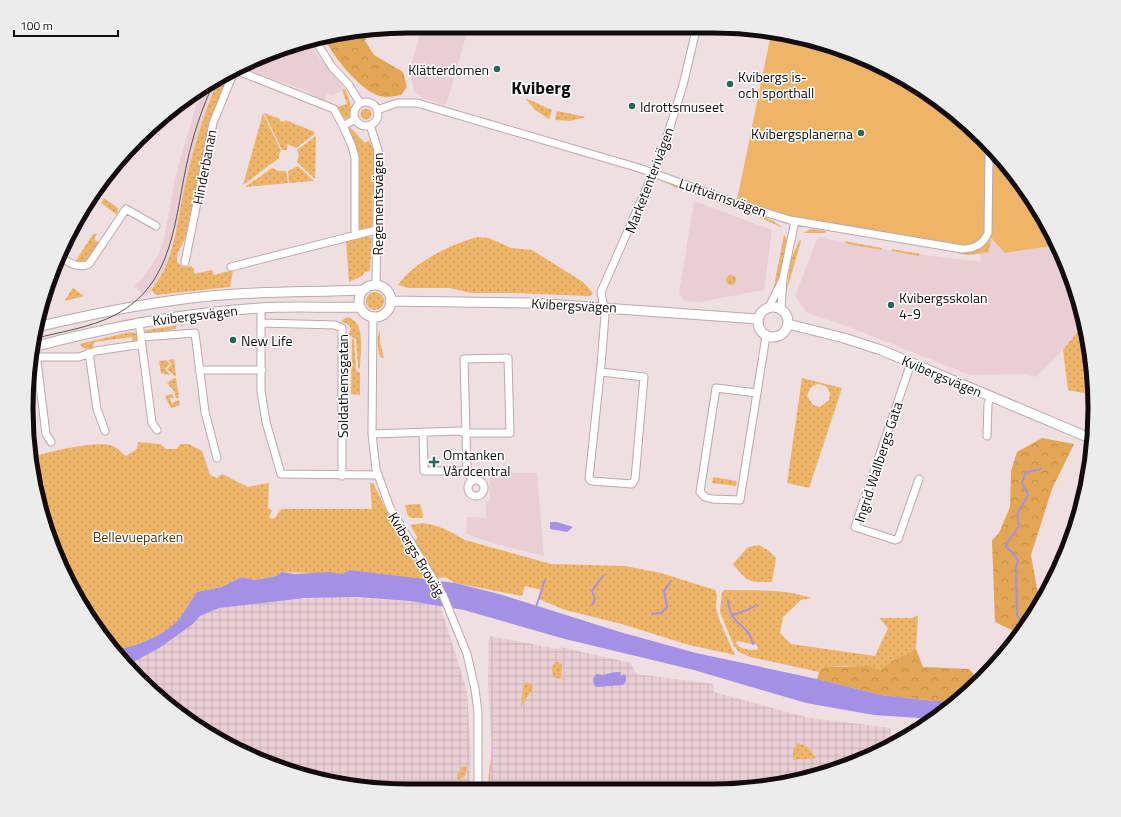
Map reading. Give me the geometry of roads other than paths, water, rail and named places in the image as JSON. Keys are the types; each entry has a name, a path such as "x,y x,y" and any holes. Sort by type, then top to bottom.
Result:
{"street":[{"name":"Marketenterivägen","path":"601,372 644,377 635,479 632,484 592,481 589,478 601,372 604,315 601,292 626,239 662,153 683,85 695,33"},
{"path":"318,44 332,67 350,85 360,103"},
{"path":"241,72 334,109 352,146 355,158 355,235"},
{"name":"Hinderbanan","path":"184,262 212,123 232,78"},
{"path":"360,103 370,103 377,110 377,119 370,125 361,125 355,119 354,110 360,103"},
{"name":"Luftvärnsvägen","path":"377,110 397,103 417,103 653,172 741,205 796,221 915,242 970,249 983,242 988,233 989,155"},
{"path":"343,126 355,119"},
{"name":"Regementsvägen","path":"370,125 378,150 376,285"},
{"path":"64,259 77,266 89,264 126,209 156,226"},
{"path":"781,309 783,278 796,221"},
{"path":"231,267 376,230"},
{"path":"769,307 781,309 788,317 786,330 779,336 766,336 759,329 758,319 762,311 769,307 783,278"},
{"path":"363,290 359,298 360,307 367,314 374,316 385,312 390,301 386,290 376,285"},
{"name":"Kvibergsvägen","path":"42,326 116,309 194,298 269,292 363,290 369,286 376,285"},
{"name":"Kvibergsvägen","path":"390,301 534,303 603,306 758,319"},
{"name":"Kvibergsvägen","path":"38,346 139,322 196,314 261,308 360,307"},
{"path":"261,308 261,391 266,422 281,474 342,476 378,475"},
{"name":"Kvibergs Broväg","path":"374,316 372,434 378,475 390,508 443,595 461,639 475,689 478,712 478,784"},
{"path":"139,322 152,423 157,430"},
{"name":"Soldathemsgatan","path":"262,323 335,325 342,328 342,476"},
{"name":"Kvibergsvägen","path":"788,324 860,343 1087,437"},
{"path":"35,368 37,357 79,357 89,353 142,341 195,333 204,412 218,458"},
{"path":"757,393 716,388 700,492 705,497 740,500 757,393 766,336"},
{"path":"89,353 97,408 105,431"},
{"path":"372,434 460,431 465,433 510,433 508,358 464,359 465,433 467,470 472,480"},
{"name":"Ingrid Wallbergs Gata","path":"911,363 855,527 895,540 898,539 919,479"},
{"path":"35,370 46,434 51,442"},
{"path":"199,370 262,370"},
{"path":"987,436 990,396"},
{"path":"423,432 424,471 467,470"}],"waterway":[{"path":"1022,621 1017,615 1016,567 1018,561 1014,554 1005,546 1019,526 1019,511 1028,494 1022,484 1026,472 1041,469"},
{"path":"592,605 595,599 592,591 603,576"},
{"path":"536,607 545,580"},
{"path":"652,614 661,613 667,607 664,591 671,581"},
{"path":"728,600 729,609 732,616 748,632 753,644"},
{"path":"732,616 756,605"}],"tram line":[{"path":"40,337 85,326 115,315 134,302 149,286 160,269 168,249 174,228 192,142 211,89"}],"place":[{"name":"Klätterdomen","path":"497,69"},
{"name":"Kvibergs is- och sporthall","path":"730,84"},
{"name":"Idrottsmuseet","path":"632,106"},
{"name":"Kvibergsplanerna","path":"861,133"},
{"name":"Kvibergsskolan 4-9","path":"891,305"},
{"name":"New Life","path":"233,340"},
{"name":"Omtanken Vårdcentral","path":"434,462"}],"district":[{"name":"Kviberg","path":"541,87"}],"park label":[{"name":"Bellevueparken","path":"138,536"}]}
